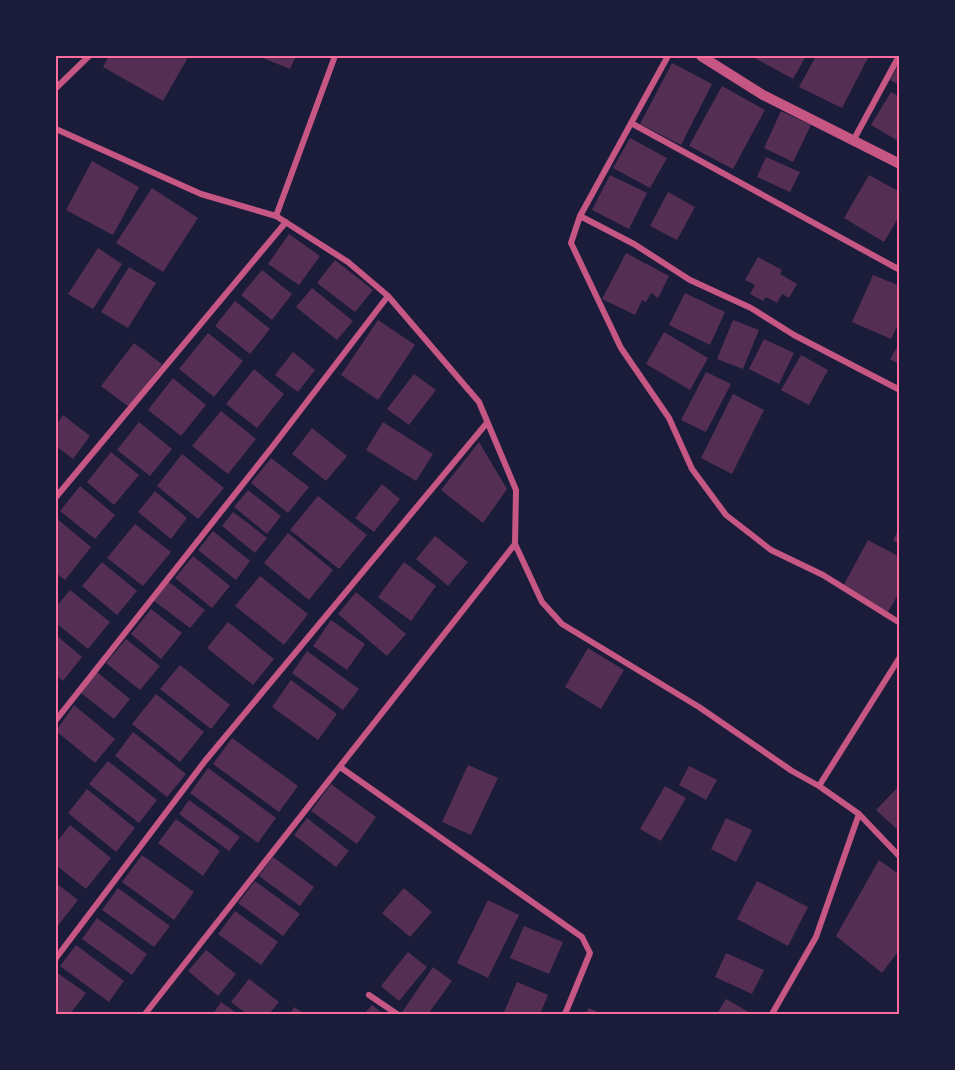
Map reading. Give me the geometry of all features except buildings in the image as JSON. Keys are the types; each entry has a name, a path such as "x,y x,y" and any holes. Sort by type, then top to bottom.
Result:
{"street":[{"path":"56,88 89,56"},
{"path":"276,216 335,56"},
{"path":"668,56 580,216 571,243 621,348 669,418 692,469 726,515 771,550 823,575 900,623"},
{"path":"701,56 763,95 900,164"},
{"path":"853,141 899,56"},
{"path":"631,123 900,270"},
{"path":"56,129 201,194 276,216 348,262 388,296 478,402 516,490 515,544 542,602 562,624 699,707 792,771 819,786 859,814 900,857"},
{"path":"580,216 634,244 690,280 752,308 794,335 900,390"},
{"path":"56,497 286,222"},
{"path":"56,720 273,446 388,296"},
{"path":"56,958 205,761 486,424"},
{"path":"146,1014 515,544"},
{"path":"819,786 900,657"},
{"path":"340,767 582,937 590,952 565,1014"},
{"path":"772,1014 816,937 859,814"},
{"path":"369,994 397,1014"}]}
